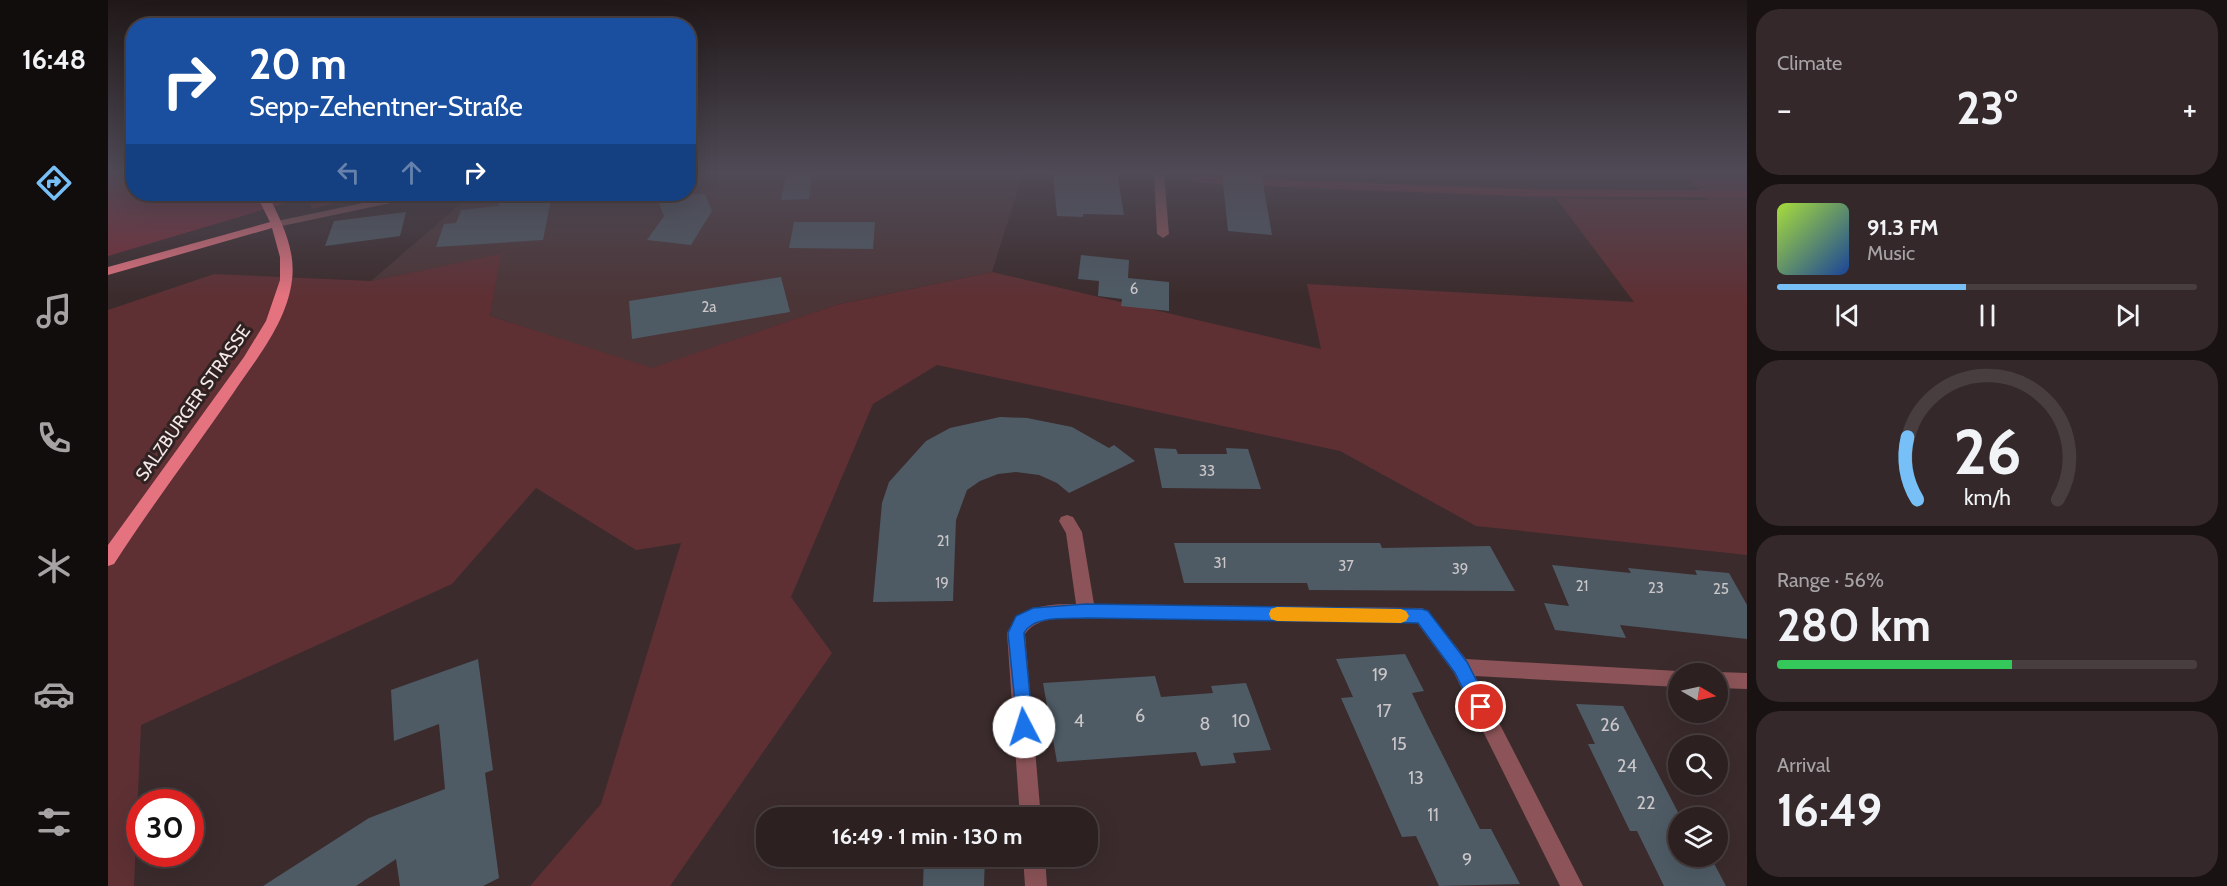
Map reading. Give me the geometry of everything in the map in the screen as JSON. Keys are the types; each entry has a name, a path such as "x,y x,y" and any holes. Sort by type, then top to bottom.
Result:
{"main road":[{"name":"SALZBURGER STRASSE","path":"108,559 208,420 265,333 286,282 284,244 272,214"},
{"path":"108,271 252,229 277,224"}],"street":[{"path":"277,224 323,214"},
{"path":"1162,214 1163,234"},
{"path":"1067,521 1074,532 1086,611"},
{"path":"1030,807 1016,633 1022,621 1033,615 1086,611 1422,616 1461,668 1572,886"},
{"path":"1461,668 1668,678"},
{"path":"1728,680 1747,681"},
{"path":"1035,867 1036,886"}],"shaded area":[{"path":"108,214 248,214 108,256"},
{"path":"448,214 1010,214 992,272 836,305 652,369 490,316 500,255 371,281"},
{"path":"1568,214 1747,214 1747,555 1476,526 1340,451 937,365 873,404 791,597 832,653 670,886 530,886 601,804 681,543 636,550 536,488 452,584 141,725 138,789 126,789 126,867 135,867 134,886 108,886 108,310 214,274 371,281 501,254 490,316 652,368 836,305 992,272 1321,349 1307,284 1634,302"}],"building":[{"path":"405,214 400,236 325,246 334,221"},
{"path":"459,214 548,214 543,240 436,247 444,224 456,223"},
{"path":"710,214 691,245 647,240 664,216"},
{"path":"1057,214 1083,214 1083,217"},
{"path":"1226,214 1268,214 1272,235 1228,231"},
{"path":"794,222 875,222 873,249 789,248"},
{"path":"1081,255 1129,260 1128,278 1169,282 1169,311 1121,306 1122,299 1098,296 1099,281 1078,279"},
{"path":"781,277 790,312 632,339 629,301"},
{"path":"1000,417 1027,418 1072,427 1109,448 1114,445 1135,461 1069,493 1057,483 1039,475 1016,472 998,474 980,481 967,490 956,520 953,601 873,602 882,503 889,482 926,441 950,428"},
{"path":"1154,448 1176,449 1178,454 1227,454 1226,448 1248,449 1261,489 1162,488"},
{"path":"1174,543 1380,543 1382,548 1490,546 1515,591 1309,590 1307,583 1184,583"},
{"path":"1552,565 1631,573 1628,568 1697,575 1695,570 1729,573 1747,605 1747,639 1620,625 1626,638 1555,630 1544,603 1569,606"},
{"path":"1405,654 1424,691 1412,693 1427,724 1480,829 1491,829 1520,884 1439,886 1416,836 1402,837 1341,698 1353,697 1336,659"},
{"path":"478,659 493,770 485,773 499,878 483,886 400,886 396,859 356,886 263,886 369,818 445,789 439,724 394,741 391,690"},
{"path":"1155,676 1161,697 1213,693 1211,686 1246,683 1271,750 1233,753 1236,763 1201,766 1196,752 1057,762 1043,683"},
{"path":"1576,704 1623,706 1675,807 1668,807 1668,867 1716,867 1726,886 1664,886 1637,831 1630,831 1588,744 1595,744"},
{"path":"924,867 985,867 984,886 923,886"}],"slow traffic":[{"path":"1277,614 1401,616"}],"route":[{"path":"1024,727 1016,633 1022,621 1033,615 1086,611 1422,616 1461,668 1481,707"}]}
